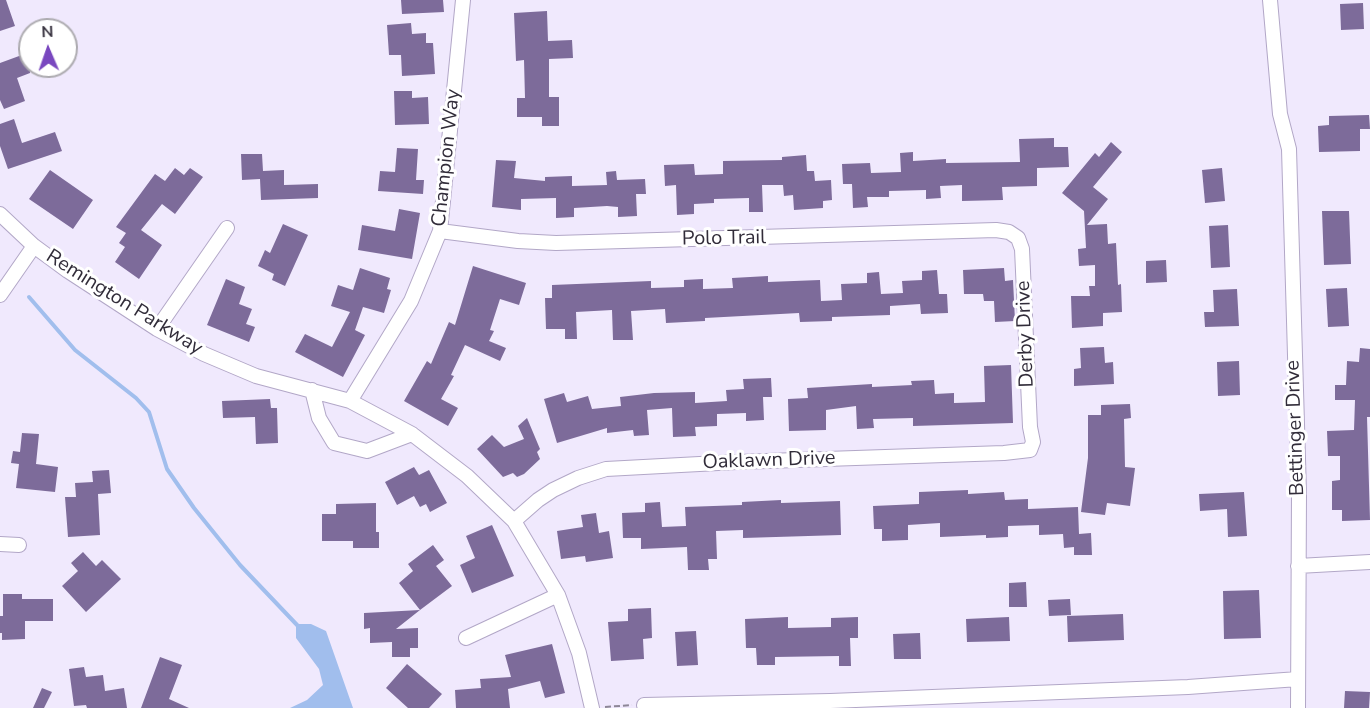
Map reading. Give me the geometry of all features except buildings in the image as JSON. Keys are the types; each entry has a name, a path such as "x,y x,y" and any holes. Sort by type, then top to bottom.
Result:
{"street":[{"name":"Champion Way","path":"350,401 411,301 440,231 464,0"},
{"name":"Bettinger Drive","path":"1270,0 1280,114 1289,149 1299,493 1298,708"},
{"name":"Remington Parkway","path":"0,214 34,246 68,272 157,329 204,354 256,376 350,401 412,434 466,476 514,521 558,595 579,652 592,708"},
{"path":"157,329 227,228"},
{"name":"Polo Trail","path":"440,231 518,242 556,243 996,230 1009,232"},
{"name":"Derby Drive","path":"1009,232 1018,238 1023,249 1030,427 1033,442"},
{"path":"0,295 34,246"},
{"path":"312,390 319,418 334,443 367,451 412,434"},
{"name":"Oaklawn Drive","path":"514,521 553,490 578,478 606,469 748,461 1004,453 1030,450 1033,442"},
{"path":"0,544 20,545"},
{"path":"1298,566 1370,562"},
{"path":"466,638 558,595"},
{"path":"644,705 1188,687 1298,679"}],"path":[{"path":"592,708 644,705"}],"water":[{"path":"296,624 311,624 326,631 353,708 290,708 307,700 323,685 319,669 296,638"}],"waterway":[{"path":"29,297 75,350 136,398 149,412 167,469 194,508 240,565 298,626"}]}
